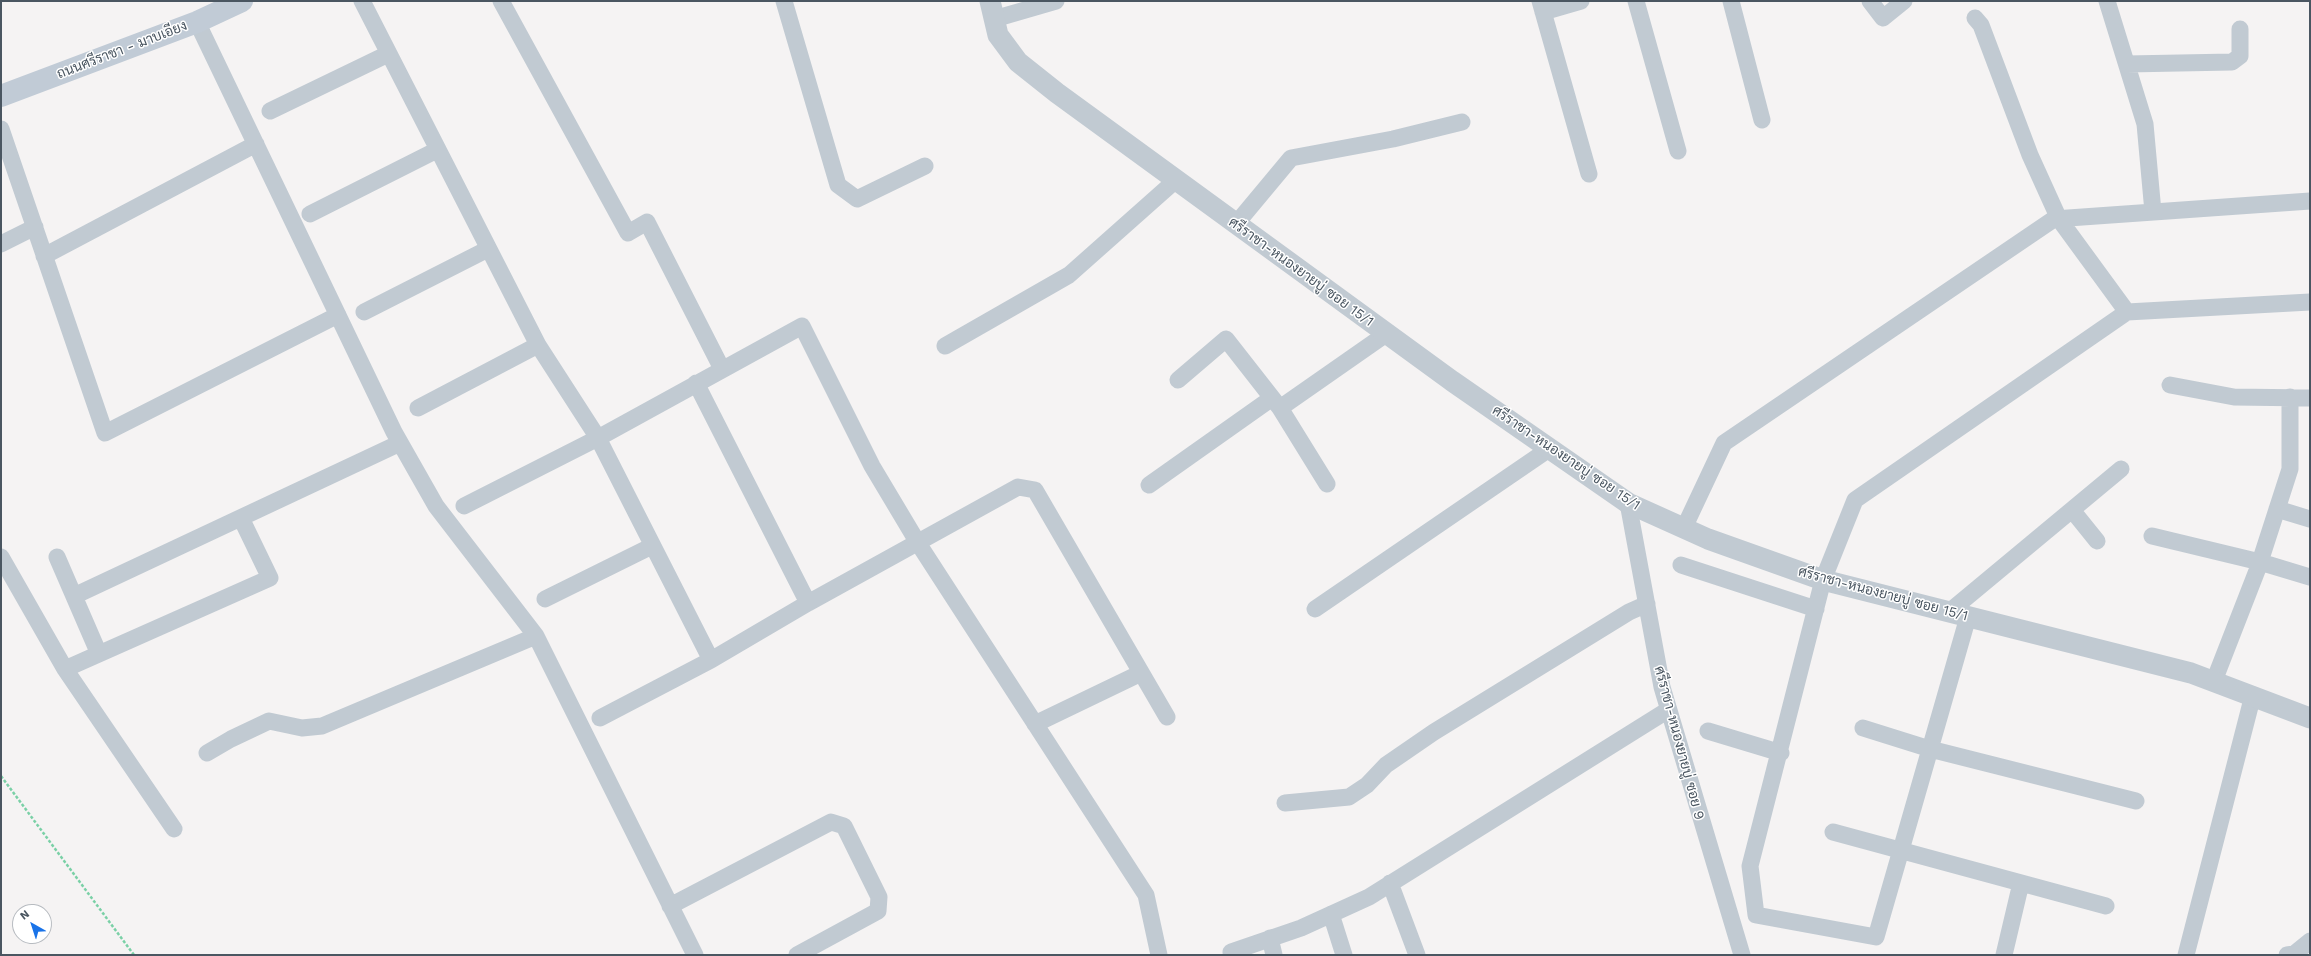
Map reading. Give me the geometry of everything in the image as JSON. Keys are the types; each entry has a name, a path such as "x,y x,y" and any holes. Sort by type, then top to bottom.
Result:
{"main road":[{"name":"ถนนศรีราชา - มาบเอียง","path":"1,96 197,22 219,5 242,1"}],"street":[{"path":"362,1 538,345 598,438 711,660"},
{"path":"501,1 628,233 647,222 722,369"},
{"path":"784,1 838,185 858,199 925,166"},
{"path":"992,10 1056,1"},
{"path":"1581,1 1542,6 1589,174"},
{"path":"1636,1 1678,151"},
{"path":"1731,1 1762,120"},
{"path":"1870,1 1882,18 1904,1"},
{"path":"2107,1 2144,124 2153,212"},
{"name":"ศรีราชา-หนองยายบู่ ซอย 15/1","path":"992,10 998,35 1018,62 1386,334 1628,503 1684,528 1823,580 2191,673 2310,718"},
{"path":"1975,18 1981,25 2030,155 2059,218 2127,312"},
{"path":"197,22 400,443 436,506 536,636 695,955"},
{"path":"2127,64 2232,62 2240,56 2240,29"},
{"path":"270,111 388,54"},
{"path":"1236,224 1291,158 1394,139 1462,122"},
{"path":"1,128 105,433 338,315"},
{"path":"44,256 256,144"},
{"path":"310,214 437,150"},
{"path":"944,346 1069,275 1176,180"},
{"path":"1684,528 1724,443 2054,219 2310,201"},
{"path":"1,244 35,227"},
{"path":"364,312 488,249"},
{"path":"2121,469 2072,510 1959,614 1930,749 1876,937 1756,915 1750,866 1781,753 1823,580 1855,500 2127,312 2310,302"},
{"path":"464,506 598,438 802,326 872,466 918,543 1146,895 1157,954"},
{"path":"1149,485 1386,334"},
{"path":"1178,380 1226,339 1276,403 1327,484"},
{"path":"418,408 538,345"},
{"path":"696,383 808,603"},
{"path":"2170,385 2234,397 2310,398"},
{"path":"2214,681 2260,562 2290,469 2290,397"},
{"path":"74,596 400,443"},
{"path":"1315,609 1549,449"},
{"path":"600,718 711,660 808,603 1018,487 1035,490 1167,717"},
{"name":"ศรีราชา-หนองยายบู่ ซอย 9","path":"1628,503 1662,687 1742,955"},
{"path":"2277,509 2310,519"},
{"path":"2072,510 2097,541"},
{"path":"65,669 270,578 241,518"},
{"path":"2152,536 2260,562 2310,577"},
{"path":"545,599 652,546"},
{"path":"1,556 65,669 174,829"},
{"path":"57,557 98,654"},
{"path":"1681,565 1816,609"},
{"path":"1285,803 1349,797 1367,785 1386,765 1434,732 1629,612 1646,604"},
{"path":"207,753 237,736 269,721 302,728 322,726 536,636"},
{"path":"1035,724 1141,673"},
{"path":"2186,955 2252,695"},
{"path":"1231,952 1301,928 1369,897 1668,710"},
{"path":"1863,728 1930,749 2136,801"},
{"path":"1708,731 1781,753"},
{"path":"670,906 831,822 844,826 879,897 878,911 797,955"},
{"path":"1833,832 1902,849 2106,906"},
{"path":"1390,883 1417,955"},
{"path":"2004,955 2021,883"},
{"path":"1331,914 1344,955"},
{"path":"1270,938 1274,955"},
{"path":"2287,955 2294,954 2310,941"}],"path":[{"path":"1,776 134,955"}]}
